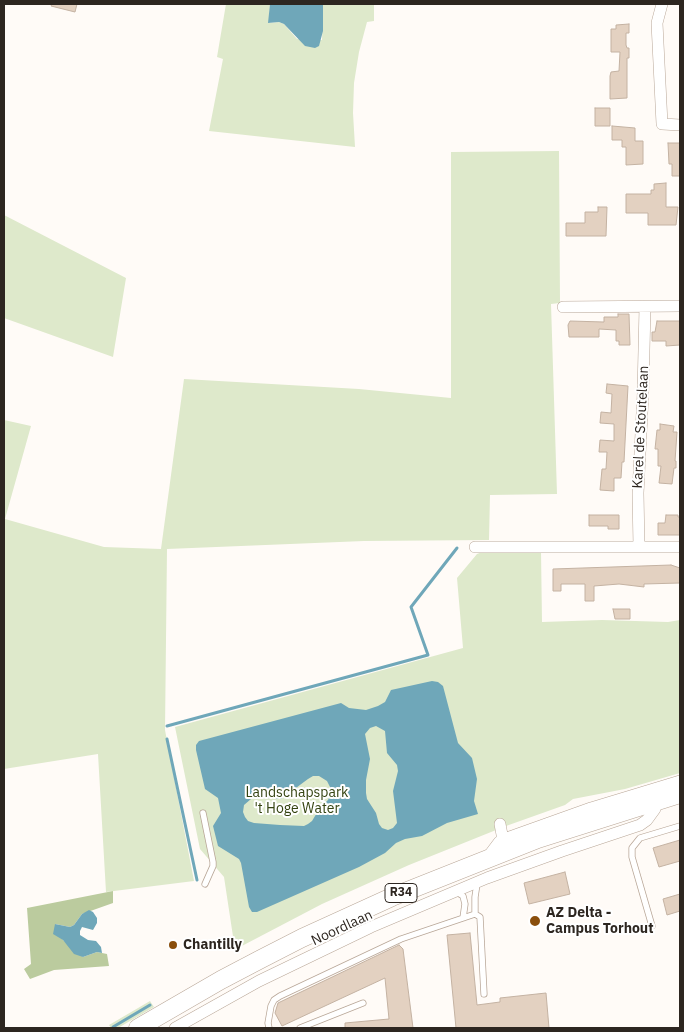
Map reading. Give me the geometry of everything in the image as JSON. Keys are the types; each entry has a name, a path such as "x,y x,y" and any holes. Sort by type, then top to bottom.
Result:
{"main road":[{"name":"Noordlaan","path":"138,1028 220,980 302,938 392,897 487,858 593,820 680,794"},
{"name":"Noordlaan","path":"152,1028 278,958 385,907 528,850 655,809 680,803"}],"street":[{"path":"662,4 657,23 662,124 680,124"},
{"path":"563,307 680,306"},
{"name":"Karel de Stoutelaan","path":"639,547 638,493 645,307"},
{"path":"475,547 680,547"},
{"name":"Noordlaan","path":"487,858 492,849 503,840 568,816 680,781"},
{"name":"Noordlaan","path":"175,1028 304,958 370,927 477,882 640,825 647,820 655,809"},
{"path":"500,824 503,840"}],"lane":[{"path":"203,812 213,866 205,884"},
{"path":"652,926 632,857 632,848 640,838 680,826"},
{"path":"475,914 475,888 477,882"},
{"path":"455,891 463,896 465,904 463,918"},
{"path":"269,1028 268,1023 274,1000 280,996 401,939 475,914"},
{"path":"475,914 480,917 484,994"},
{"path":"300,1028 363,1003"}],"green space":[{"path":"226,4 270,4 269,23 279,22 284,24 297,39 322,40 323,4 374,4 374,21 367,22 359,52 354,83 355,147 209,131 223,59 217,57"},
{"path":"559,151 560,303 551,304 557,494 490,495 489,540 364,541 167,549 165,730 194,881 106,892 98,754 4,769 4,420 31,426 5,519 104,547 161,549 184,379 359,389 451,398 451,152"},
{"path":"4,215 126,278 113,357 4,318"},
{"name":"Landschapspark 't Hoge Water","path":"541,551 542,622 602,620 668,622 680,620 680,773 625,789 573,799 565,805 506,826 409,865 322,904 238,948 234,943 224,877 200,849 175,727 463,648 457,578 477,554 482,552"},
{"path":"113,891 113,903 82,914 74,925 70,927 55,924 63,940 83,957 97,952 107,954 109,966 54,970 30,979 24,969 31,964 27,908"},
{"path":"150,1001 154,1007 118,1028 111,1028 109,1025"}],"water":[{"path":"270,4 323,4 323,31 319,46 315,48 305,46 284,24 279,22 268,23"},
{"path":"432,681 438,682 443,686 458,743 472,758 477,779 474,801 478,814 447,823 422,836 405,839 396,843 385,853 359,867 257,912 252,912 249,907 239,859 218,846 213,826 221,813 218,798 205,789 196,745 199,741 341,703 349,708 366,710 385,702 391,690","holes":["376,726 385,731 387,753 397,765 398,771 393,791 397,823 388,830 382,828 379,824 366,793 366,780 370,759 365,734 370,728","313,776 319,776 327,781 331,789 328,800 321,806 308,824 304,826 254,823 248,821 245,817 243,812 244,805 254,797 281,799"]},
{"path":"89,910 97,918 97,923 93,930 82,927 80,935 88,940 96,941 101,947 102,953 97,952 83,957 74,954 63,940 53,934 55,924 70,927 74,925 82,914"}],"building":[{"path":"52,4 77,4 75,12 51,6"},
{"path":"629,24 629,33 626,33 626,45 629,48 629,58 627,58 627,98 610,99 610,76 611,72 619,71 620,52 611,52 611,29 616,29 616,25"},
{"path":"595,108 610,108 610,126 595,126"},
{"path":"612,126 635,128 635,141 643,141 643,164 626,165 626,147 622,147 622,140 612,140"},
{"path":"668,143 680,143 680,176 672,176 672,164 669,164"},
{"path":"666,183 666,207 678,207 676,225 648,225 648,213 626,213 626,194 651,194 651,190 654,190 654,184"},
{"path":"598,207 607,207 606,236 566,236 566,223 585,223 585,212 598,212"},
{"path":"618,314 629,314 630,345 619,345 619,341 616,341 616,330 599,329 599,337 569,337 568,325 570,321 604,322 604,317 618,317"},
{"path":"657,321 680,321 680,345 666,346 666,341 652,341 652,332 655,332"},
{"path":"607,384 628,386 624,462 622,462 621,478 614,478 614,491 600,490 602,469 606,469 607,452 599,452 600,440 614,441 614,424 600,423 601,412 611,413 612,394 606,393"},
{"path":"660,424 674,426 673,432 677,432 676,468 674,468 672,484 659,483 661,466 658,466 658,449 655,449 657,430 660,430"},
{"path":"589,515 619,515 619,529 608,529 608,526 589,526"},
{"path":"666,515 678,515 680,517 680,535 658,535 658,523 665,523"},
{"path":"671,565 680,568 680,583 644,584 644,587 619,584 594,586 594,601 585,601 585,584 561,584 561,591 553,591 553,569"},
{"path":"613,609 630,609 630,619 615,619"},
{"path":"680,840 680,861 659,867 653,848"},
{"path":"565,872 570,894 529,904 524,883"},
{"path":"680,894 680,911 667,915 663,899"},
{"path":"470,933 477,1005 500,1002 500,998 546,993 549,1028 456,1028 447,935"},
{"path":"399,945 403,949 413,1028 345,1028 345,1023 389,1019 385,978 282,1026 275,1013 278,1003"}],"waterway":[{"path":"167,726 428,655 411,607 457,548"},
{"path":"167,739 197,880"},
{"path":"113,1027 150,1005"}],"place":[{"name":"AZ Delta - Campus Torhout","path":"535,921"},
{"name":"Chantilly","path":"173,945"}]}
